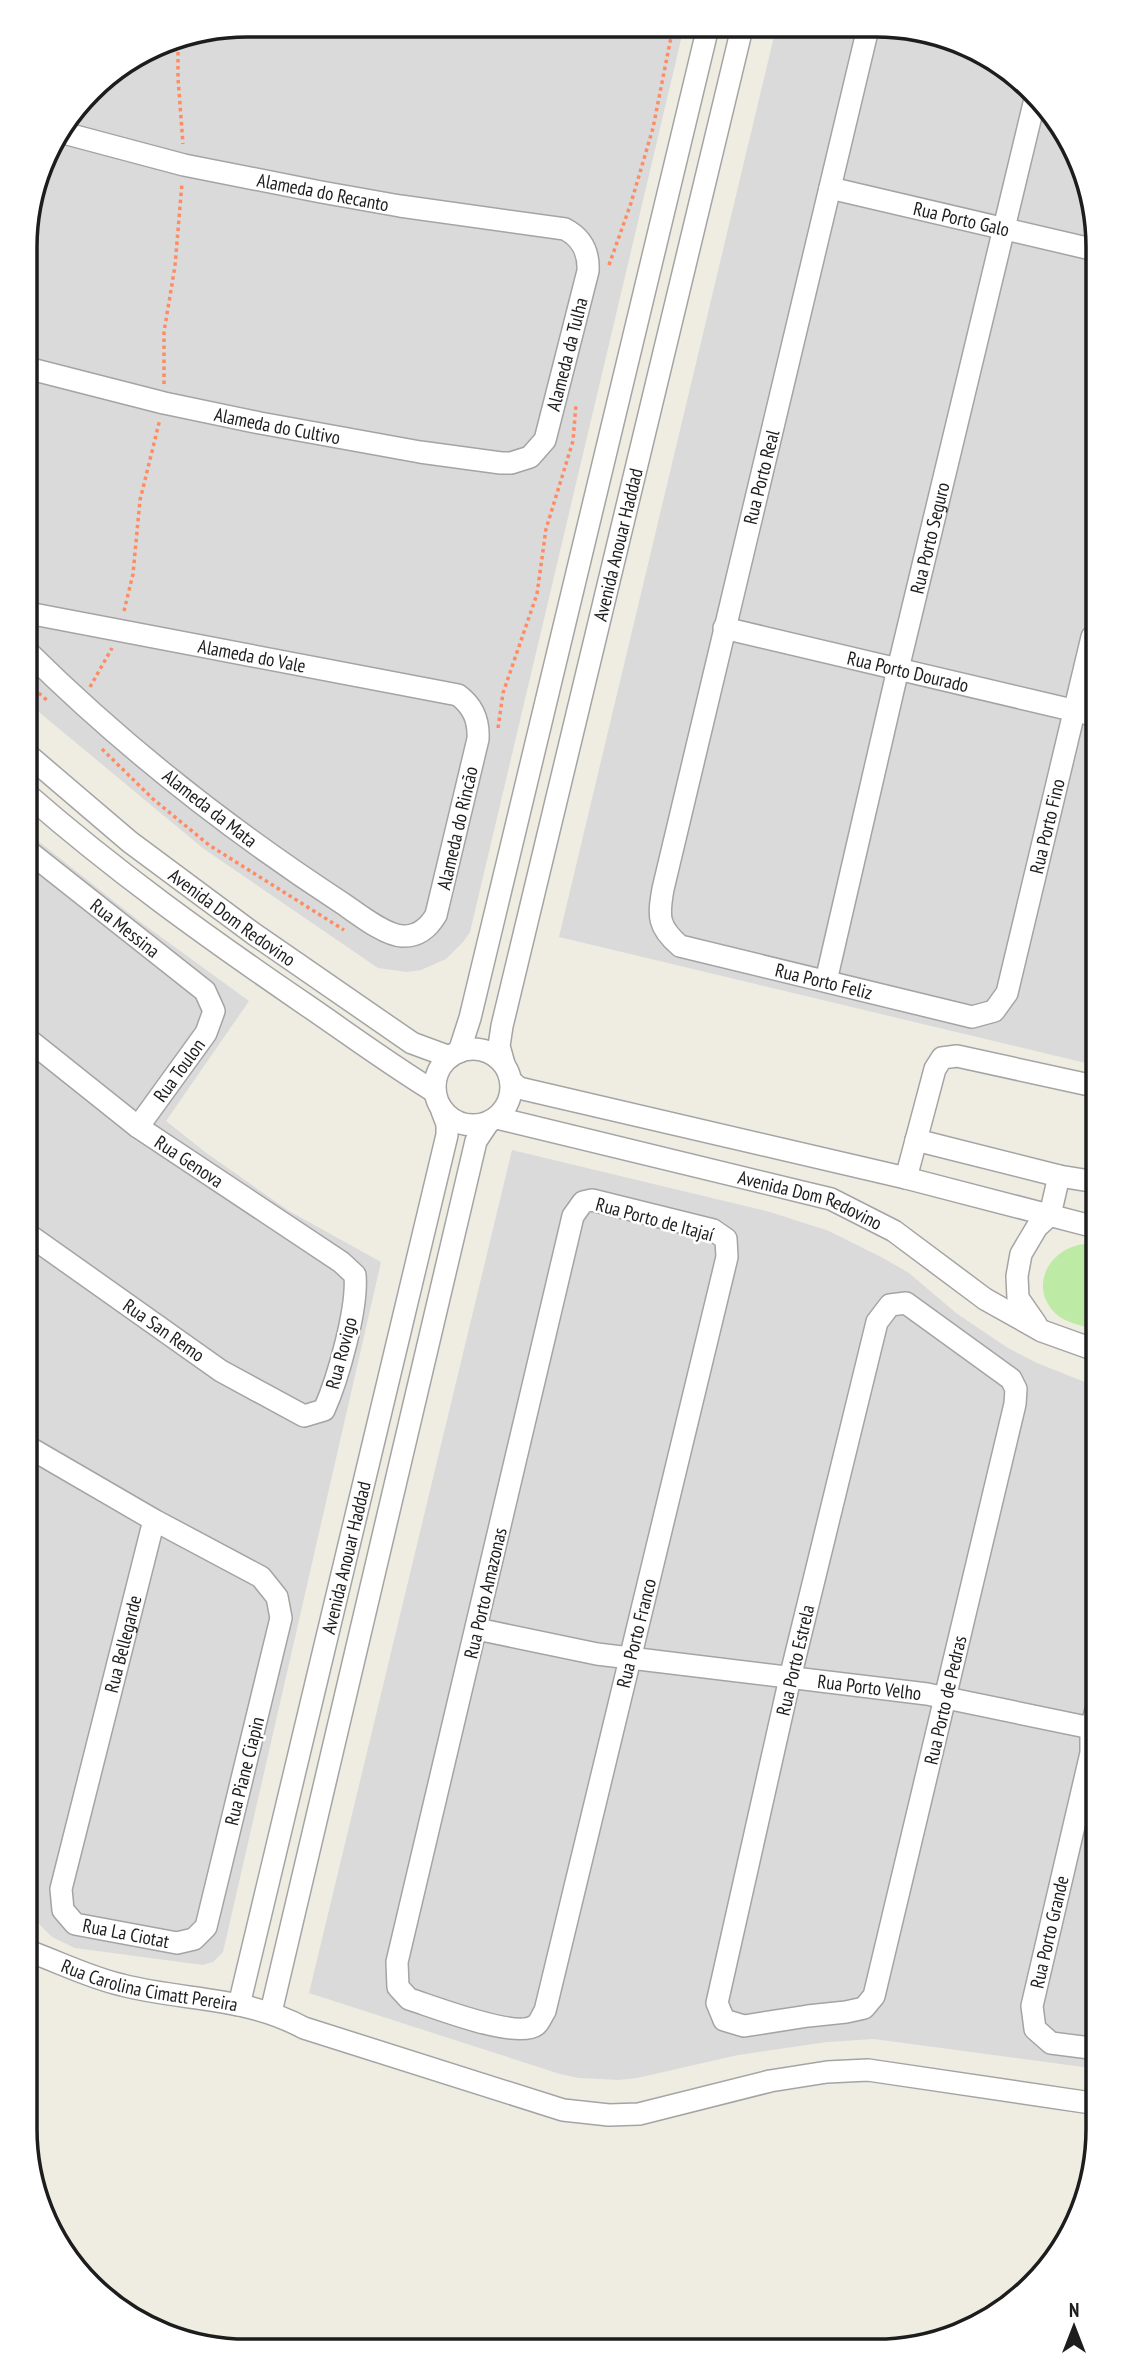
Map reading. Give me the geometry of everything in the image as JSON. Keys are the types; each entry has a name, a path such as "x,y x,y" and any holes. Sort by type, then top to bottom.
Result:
{"street":[{"name":"Avenida Anouar Haddad","path":"454,1054 473,1005 706,37"},
{"name":"Avenida Anouar Haddad","path":"508,1073 499,1046 502,1026 740,37"},
{"name":"Rua Porto Real","path":"663,926 659,913 663,889 866,37"},
{"name":"Rua Porto Seguro","path":"826,981 1033,107"},
{"name":"Alameda do Recanto","path":"70,135 184,165 321,192 557,228 572,233 583,245"},
{"name":"Rua Porto Galo","path":"830,188 1086,248"},
{"name":"Alameda da Tulha","path":"530,457 545,440 588,271 589,262 583,245"},
{"name":"Alameda do Cultivo","path":"37,371 164,403 340,438 501,463 530,457"},
{"name":"Alameda do Vale","path":"37,615 458,695 471,708"},
{"name":"Rua Porto Dourado","path":"724,628 1084,713"},
{"name":"Alameda da Mata","path":"37,660 139,752 250,840 374,924 394,934 411,935"},
{"name":"Alameda do Rincão","path":"411,935 426,928 436,915 478,738 478,728 471,708"},
{"name":"Rua Porto Fino","path":"994,1011 1007,993 1084,713"},
{"name":"Avenida Dom Redovino","path":"37,763 130,842 254,934 412,1043 454,1054 478,1049 497,1057 519,1087 906,1178 1086,1225"},
{"name":"Avenida Dom Redovino","path":"37,803 111,865 174,913 396,1068 439,1101 458,1123 468,1125 492,1120 831,1199 894,1231 985,1299 1042,1331 1086,1347"},
{"name":"Rua Messina","path":"37,858 205,990 214,1011"},
{"name":"Rua Porto Feliz","path":"663,926 680,946 972,1017 994,1011"},
{"name":"Rua Toulon","path":"138,1127 206,1033 214,1011"},
{"name":"Rua Genova","path":"37,1046 138,1127 341,1262 355,1275"},
{"path":"439,1101 438,1072 454,1054"},
{"path":"906,1178 935,1069 942,1058 957,1056 1086,1084"},
{"path":"492,1120 509,1102 508,1073"},
{"name":"Avenida Anouar Haddad","path":"239,2005 447,1135 447,1124 439,1101"},
{"name":"Avenida Anouar Haddad","path":"271,2012 476,1140 492,1120"},
{"path":"916,1140 1086,1180"},
{"path":"1042,1331 1018,1297 1017,1276 1021,1254 1037,1227 1050,1215 1059,1176"},
{"name":"Rua Porto de Itajaí","path":"583,1202 592,1200 713,1230 726,1239"},
{"name":"Rua Porto Amazonas","path":"537,2025 525,2029 503,2028 409,1998 398,1987 397,1962 573,1216 583,1202"},
{"name":"Rua Porto Franco","path":"537,2025 545,2011 727,1257 726,1239"},
{"name":"Rua San Remo","path":"37,1241 221,1371 304,1416"},
{"name":"Rua Rovigo","path":"304,1416 324,1410 332,1393 357,1294 355,1275"},
{"name":"Rua Porto de Pedras","path":"864,2008 873,1996 946,1698 1015,1404 1016,1389 1011,1379 992,1364 906,1303 890,1304"},
{"name":"Rua Porto Estrela","path":"864,2008 744,2026 724,2020 717,2003 790,1678 877,1322 890,1304"},
{"path":"37,1452 154,1520"},
{"name":"Rua Piane Ciapin","path":"154,1520 261,1577 277,1597 281,1618 206,1927 194,1939"},
{"name":"Rua Bellegarde","path":"63,1910 61,1889 154,1520"},
{"name":"Rua Porto Velho","path":"477,1629 585,1652 946,1698 1086,1732"},
{"name":"Rua Porto Grande","path":"1086,1769 1032,2006 1035,2029 1051,2043 1086,2047"},
{"name":"Rua La Ciotat","path":"63,1910 75,1924 177,1943 194,1939"},
{"name":"Rua Carolina Cimatt Pereira","path":"37,1954 122,1985 271,2012 304,2028 563,2110 609,2115 639,2114 771,2081 827,2072 868,2070 1086,2102"}],"path":[{"path":"604,276 631,203 653,128 671,37"},
{"path":"497,736 503,693 537,594 546,529 573,441 576,401"},
{"path":"37,691 59,709"},
{"path":"99,746 153,799 209,845 346,932"}],"shaded area":[{"path":"233,37 682,37 470,932 446,959 421,970 407,972 378,968 204,849 37,710 37,233 48,179 65,142 89,108 119,80 154,58 206,41"},
{"path":"774,37 890,37 944,48 969,58 1015,89 1043,119 1070,166 1084,219 1086,1063 559,937"},
{"path":"37,840 139,921 249,1001 166,1121 289,1211 381,1262 223,1952 213,1962 203,1965 75,1948 52,1937 37,1922"},
{"path":"512,1150 770,1212 829,1231 909,1273 956,1313 1008,1348 1086,1382 1086,2067 874,2039 827,2042 738,2055 637,2078 579,2078 309,1993"}],"green space":[{"path":"1086,1245 1086,1327 1055,1313 1043,1291 1043,1280 1053,1260 1072,1247"}]}
